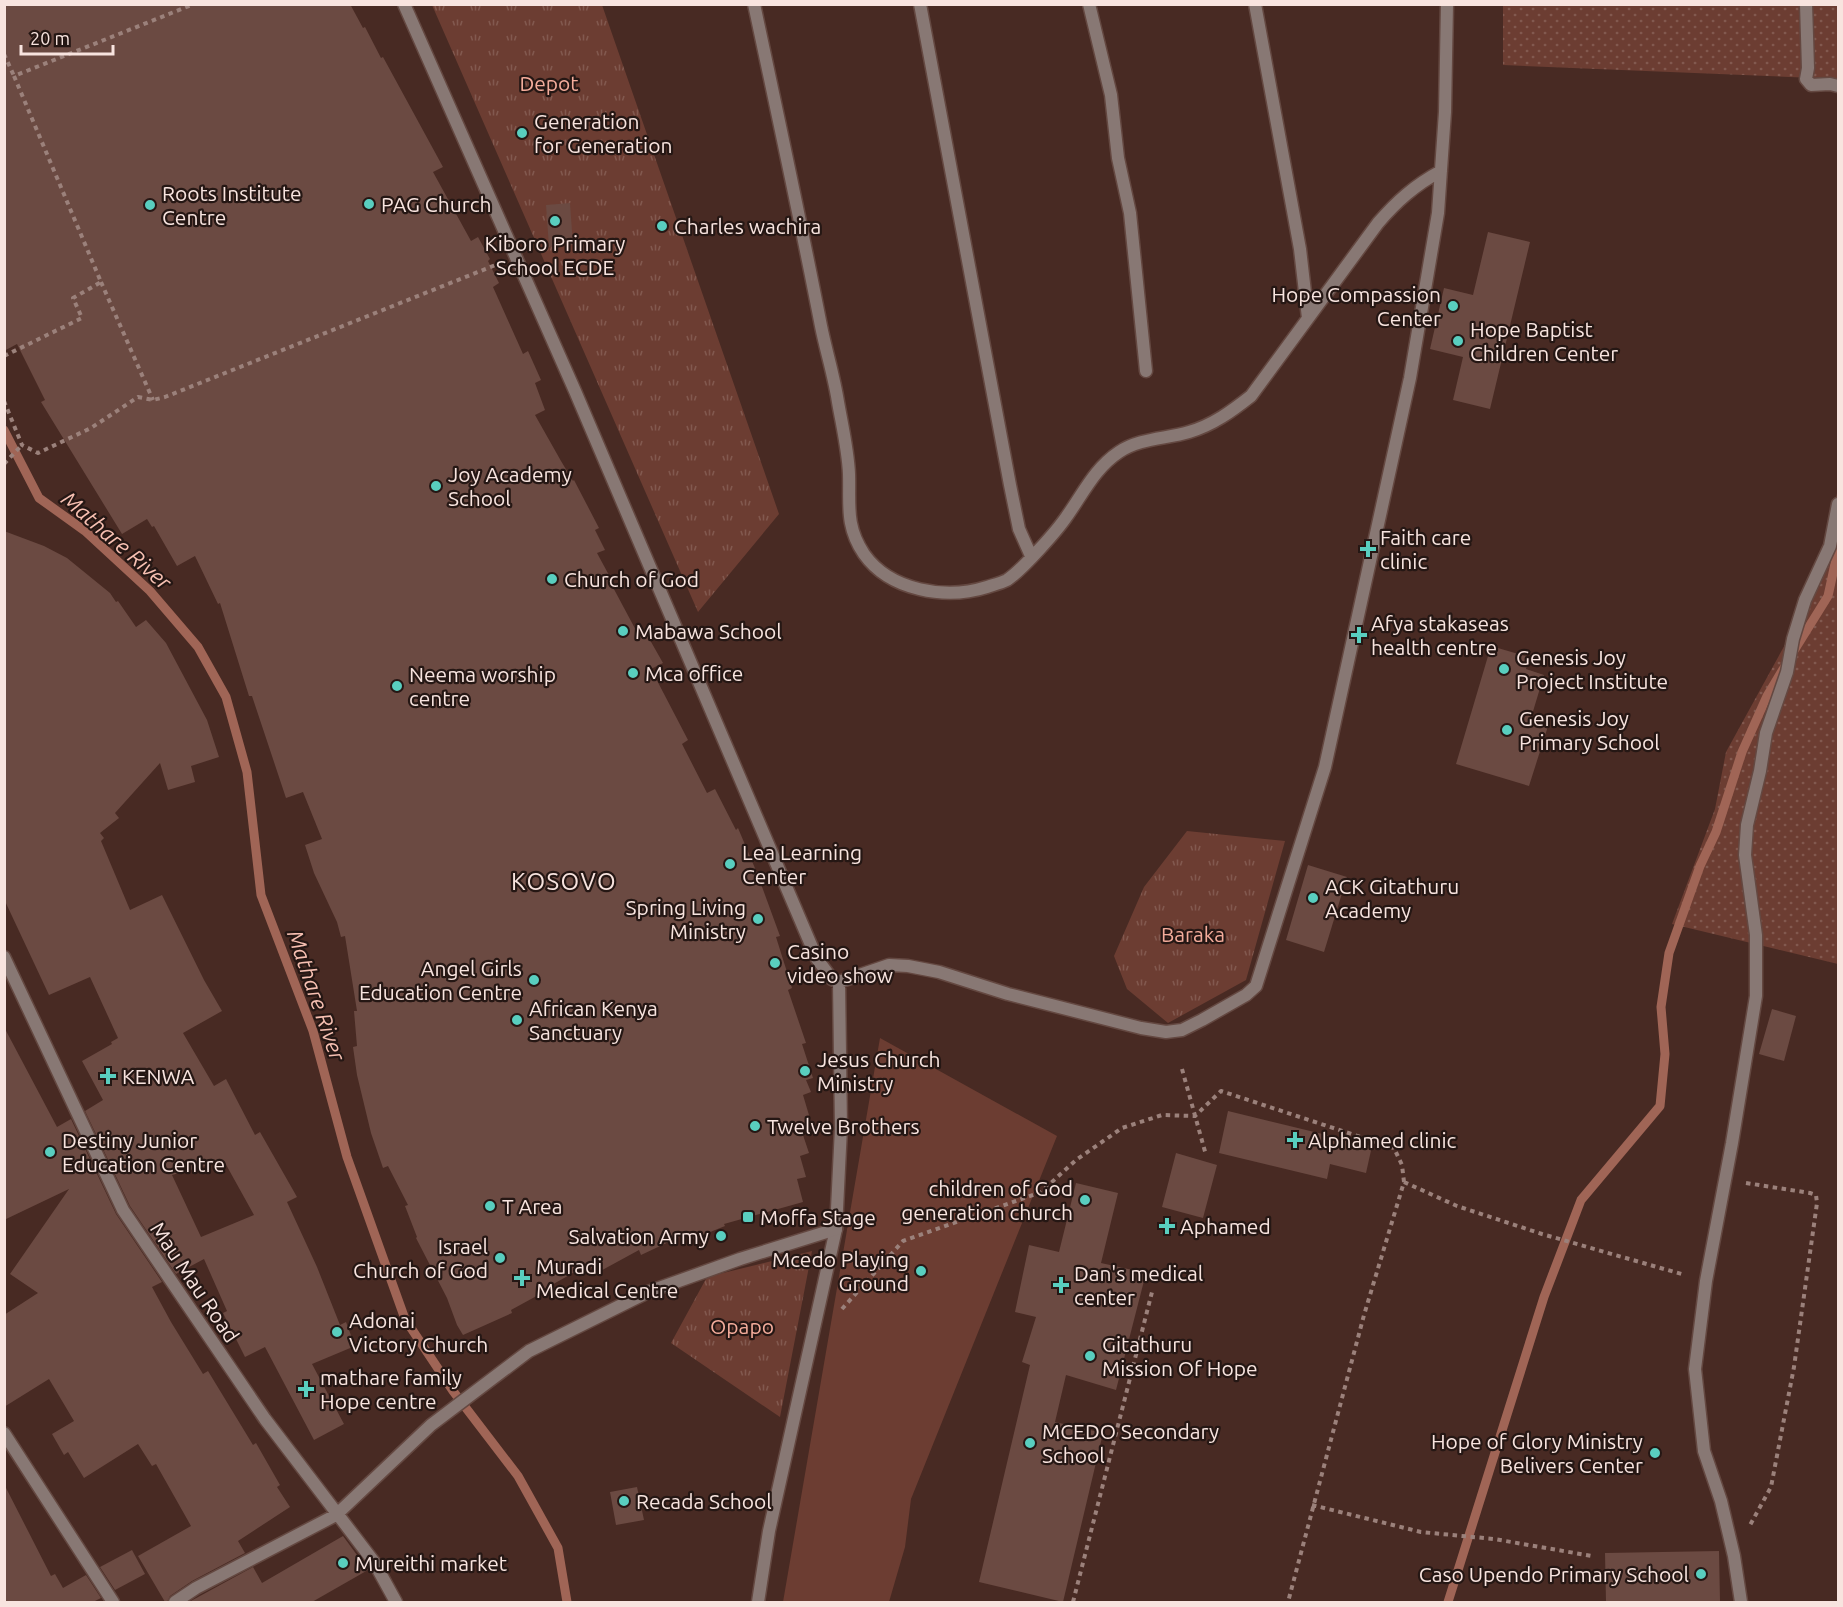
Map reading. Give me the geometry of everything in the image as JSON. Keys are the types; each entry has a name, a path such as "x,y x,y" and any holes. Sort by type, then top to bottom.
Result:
{"street":[{"path":"404,4 471,152 818,958 832,979 839,982 889,965 908,966 939,972 1008,994 1141,1028 1166,1032 1182,1029 1202,1020 1246,995 1256,986 1325,767 1414,357 1438,213 1445,112 1448,4"},
{"path":"754,4 838,398 849,473 850,525 864,554 878,568 897,581 929,592 944,593 985,588 1007,580 1068,514 1100,467 1126,448 1160,437 1197,429 1234,410 1251,396 1378,223 1399,199 1418,184 1441,171"},
{"path":"920,4 1010,485 1019,529 1031,556"},
{"path":"1089,4 1111,95 1118,158 1130,213 1146,371"},
{"path":"1255,4 1300,249 1308,318"},
{"path":"1806,4 1808,68 1806,79 1810,85 1839,86"},
{"path":"1741,1602 1734,1556 1721,1501 1704,1451 1695,1369 1706,1281 1756,996 1756,935 1744,855 1747,825 1760,771 1766,733 1787,672 1793,639 1805,600 1830,546 1839,504"},
{"name":"Mau Mau Road","path":"4,957 123,1210 265,1419 374,1562 396,1602"},
{"path":"758,1602 769,1530 836,1229 841,1128 839,982"},
{"path":"174,1602 196,1588 336,1515 431,1425 529,1351 648,1292 740,1259 836,1229"},
{"path":"4,1433 113,1602"}],"path":[{"path":"14,76 194,4"},
{"path":"4,54 153,400"},
{"path":"4,402 22,446 38,453 91,429 138,397 153,400 515,257"},
{"path":"4,356 82,318 73,298 101,282"},
{"path":"4,464 22,446"},
{"path":"1182,1069 1206,1155"},
{"path":"811,1343 903,1241 1041,1192 1076,1160 1122,1128 1161,1115 1195,1116 1221,1091 1394,1148 1402,1165 1404,1182 1364,1315 1288,1602"},
{"path":"1724,1180 1810,1193 1816,1195 1817,1203 1794,1368 1771,1487 1734,1556"},
{"path":"1404,1182 1457,1206 1542,1234 1706,1281"},
{"path":"1073,1602 1152,1292"},
{"path":"1312,1505 1421,1532 1494,1539 1592,1556"}],"green space":[{"name":"Depot","path":"432,5 602,5 779,514 698,612"},
{"path":"1503,5 1838,5 1838,79 1503,65"},
{"path":"1838,489 1838,964 1672,924 1715,809 1726,752 1815,590"},
{"name":"Baraka","path":"1187,831 1285,841 1246,980 1168,1023 1127,989 1114,956 1144,887"},
{"name":"Mcedo Playing Ground","path":"880,1038 1057,1136 911,1499 905,1547 889,1602 783,1602"},
{"name":"Opapo","path":"812,1251 780,1417 671,1343 707,1277"}],"building":[{"path":"4,4 350,4 381,58 383,57 443,167 433,172 471,241 478,237 490,259 488,261 499,283 493,287 523,354 528,351 541,380 535,383 545,410 535,415 574,480 599,528 595,530 605,550 597,553 610,577 608,578 639,636 646,633 663,663 651,669 688,740 682,744 707,793 715,789 736,830 738,828 757,873 780,936 776,937 792,988 788,990 806,1043 802,1044 813,1078 806,1080 811,1092 803,1095 814,1132 803,1135 809,1153 800,1156 806,1177 797,1179 803,1202 724,1224 725,1226 693,1239 690,1232 641,1255 639,1250 595,1274 589,1264 511,1310 512,1313 463,1335 416,1238 405,1206 408,1205 388,1166 383,1168 371,1133 357,1075 353,1047 357,1046 354,1011 357,1011 345,936 341,937 337,922 314,873 305,845 322,839 303,792 286,798 252,696 249,696 220,603 218,604 195,556 177,566 154,526 152,527 147,519 122,534 41,402 45,400 17,344 4,351"},
{"path":"570,203 573,245 549,247 546,205"},
{"path":"1488,232 1530,242 1490,409 1453,400 1463,357 1430,349 1444,288 1473,295"},
{"path":"4,531 44,546 67,558 110,593 116,602 118,601 136,627 146,620 166,643 207,720 219,757 191,766 195,782 168,790 160,763 115,813 119,818 100,833 104,838 101,841 130,910 162,895 222,1011 183,1033 214,1086 226,1079 255,1135 260,1132 297,1197 287,1202 317,1267 340,1325 346,1322 355,1346 312,1364 344,1424 314,1440 265,1347 245,1357 223,1313 227,1311 204,1259 176,1274 130,1206 85,1111 103,1100 82,1061 112,1044 111,1042 118,1038 90,977 49,995 4,899","holes":["224,1161 254,1215 201,1237 172,1175"]},
{"path":"1491,646 1529,657 1526,669 1544,675 1531,718 1549,723 1529,786 1456,764"},
{"path":"1308,865 1347,877 1324,952 1286,940"},
{"path":"1772,1009 1796,1016 1784,1061 1759,1054"},
{"path":"4,1027 57,1127 71,1119 116,1214 162,1282 152,1287 171,1322 203,1374 208,1371 253,1445 256,1443 280,1485 277,1487 290,1507 238,1541 245,1553 192,1581 170,1596 167,1602 138,1556 191,1526 156,1464 152,1466 138,1444 84,1478 68,1452 64,1455 52,1434 74,1421 49,1379 4,1407 4,1315 38,1293 10,1274 69,1189 4,1220"},
{"path":"1228,1111 1372,1146 1366,1173 1330,1164 1327,1179 1219,1153"},
{"path":"1176,1153 1217,1165 1203,1218 1162,1207"},
{"path":"1076,1183 1118,1193 1101,1263 1146,1273 1116,1390 1066,1375 1055,1422 1103,1433 1063,1602 979,1582 1030,1365 1022,1362 1036,1317 1015,1312 1029,1245 1059,1252"},
{"path":"4,1484 51,1576 55,1574 63,1588 86,1575 101,1598 93,1602 4,1602"},
{"path":"637,1487 644,1520 616,1525 610,1492"},
{"path":"343,1536 368,1570 312,1602 189,1602 253,1567 262,1583"},
{"path":"132,1550 145,1574 115,1590 100,1567"},
{"path":"1719,1551 1720,1601 1606,1602 1605,1553"}],"waterway":[{"name":"Mathare River","path":"4,430 39,498 85,531 150,591 198,647 226,697 247,772 261,895 313,1031 347,1157 405,1319 453,1391 518,1476 558,1548 567,1602"},
{"path":"1792,654 1828,596 1838,550"},
{"path":"1448,1602 1544,1297 1581,1200 1660,1106 1665,1054 1661,1007 1669,953 1700,866 1716,832 1742,752 1767,696 1785,666"}],"place":[{"name":"Generation for Generation","path":"522,133"},
{"name":"PAG Church","path":"369,204"},
{"name":"Roots Institute Centre","path":"150,205"},
{"name":"Kiboro Primary School ECDE","path":"555,221"},
{"name":"Charles wachira","path":"662,226"},
{"name":"Hope Compassion Center","path":"1453,306"},
{"name":"Hope Baptist Children Center","path":"1458,341"},
{"name":"Joy Academy School","path":"436,486"},
{"name":"Faith care clinic","path":"1368,549"},
{"name":"Church of God","path":"552,579"},
{"name":"Mabawa School","path":"623,631"},
{"name":"Afya stakaseas health centre","path":"1359,635"},
{"name":"Genesis Joy Project Institute","path":"1504,669"},
{"name":"Mca office","path":"633,673"},
{"name":"Neema worship centre","path":"397,686"},
{"name":"Genesis Joy Primary School","path":"1507,730"},
{"name":"Lea Learning Center","path":"730,864"},
{"name":"ACK Gitathuru Academy","path":"1313,898"},
{"name":"Spring Living Ministry","path":"758,919"},
{"name":"Casino video show","path":"775,963"},
{"name":"Angel Girls Education Centre","path":"534,980"},
{"name":"African Kenya Sanctuary","path":"517,1020"},
{"name":"Jesus Church Ministry","path":"805,1071"},
{"name":"KENWA","path":"108,1076"},
{"name":"Twelve Brothers","path":"755,1126"},
{"name":"Alphamed clinic","path":"1295,1140"},
{"name":"Destiny Junior Education Centre","path":"50,1152"},
{"name":"children of God generation church","path":"1085,1200"},
{"name":"T Area","path":"490,1206"},
{"name":"Moffa Stage","path":"748,1217"},
{"name":"Aphamed","path":"1167,1226"},
{"name":"Salvation Army","path":"721,1236"},
{"name":"Israel Church of God","path":"500,1258"},
{"name":"Mcedo Playing Ground","path":"921,1271"},
{"name":"Muradi Medical Centre","path":"522,1278"},
{"name":"Dan's medical center","path":"1061,1285"},
{"name":"Adonai Victory Church","path":"337,1332"},
{"name":"Gitathuru Mission Of Hope","path":"1090,1356"},
{"name":"mathare family Hope centre","path":"306,1389"},
{"name":"MCEDO Secondary School","path":"1030,1443"},
{"name":"Hope of Glory Ministry Belivers Center","path":"1655,1453"},
{"name":"Recada School","path":"624,1501"},
{"name":"Mureithi market","path":"343,1563"},
{"name":"Caso Upendo Primary School","path":"1701,1574"}],"district":[{"name":"KOSOVO","path":"564,881"}]}
